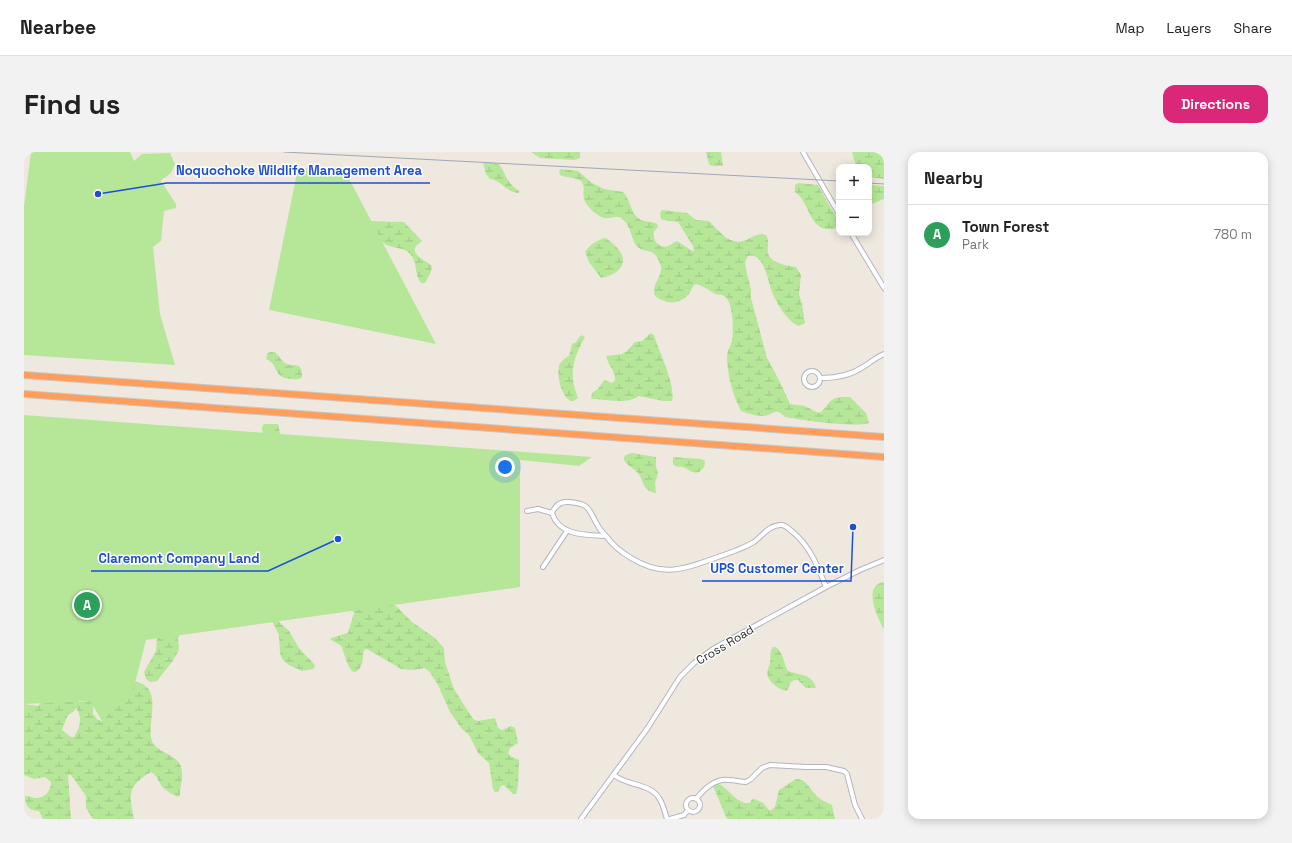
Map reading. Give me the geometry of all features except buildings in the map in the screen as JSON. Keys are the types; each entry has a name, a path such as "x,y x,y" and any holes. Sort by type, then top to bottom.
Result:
{"highway":[{"path":"24,375 884,437"},
{"path":"24,394 884,457"}],"street":[{"path":"803,152 836,209"},
{"path":"853,236 884,288"},
{"path":"821,378 833,378 847,375 884,354"},
{"path":"812,370 818,373 821,378 818,384 812,387 806,385 804,379 806,373 812,370"},
{"path":"606,536 567,531 554,521 552,513 555,507 564,501 578,503 585,506 591,512 598,527 606,536 613,546 648,567 660,570 676,569 698,564 725,555 754,542 771,528 778,525 783,525 806,546 814,559 826,587"},
{"path":"527,511 538,509 552,513"},
{"path":"543,568 567,531"},
{"name":"Cross Road","path":"581,819 647,729 680,677 694,663 713,649 826,587 884,560"},
{"path":"688,810 686,807 687,802 690,799 696,799 702,792 718,781 728,780 746,782 766,766 826,767 844,771 847,774 855,805 862,819"},
{"path":"614,776 619,780 648,788 654,792 660,799 668,819 684,814 688,810"},
{"path":"688,810 693,812 699,809 699,802 696,799"}],"green space":[{"path":"31,152 130,152 134,161 142,154 170,153 175,164 171,173 161,181 176,204 176,208 164,211 161,241 153,247 160,314 175,365 24,355 24,206"},
{"path":"531,152 580,152 580,158 575,160 540,158"},
{"path":"706,152 721,152 723,166 712,166 709,164"},
{"path":"852,152 884,152 884,179 872,177 872,164 856,164"},
{"path":"483,163 495,163 500,165 512,186 519,191 519,193 511,191 490,179 486,174"},
{"path":"298,168 345,171 436,344 269,310"},
{"path":"561,169 578,171 592,183 604,189 623,192 637,217 641,220 657,224 658,227 654,231 654,237 656,243 664,247 677,241 694,252 693,246 678,222 661,219 660,215 661,211 663,210 687,213 696,220 709,221 726,238 736,242 759,235 766,235 768,239 769,256 776,262 796,267 801,275 799,294 805,323 799,326 787,317 779,306 772,292 762,263 758,258 748,256 745,262 751,289 751,298 767,358 790,404 805,406 820,413 834,398 850,397 866,413 869,423 853,425 828,423 785,417 778,412 763,416 741,411 733,392 727,364 727,355 733,336 733,330 731,309 727,299 723,295 715,294 696,284 685,298 677,302 664,301 655,296 654,289 661,269 657,257 652,252 642,250 637,246 633,241 627,225 620,217 604,218 592,210 584,199 584,187 581,181 560,175 559,171"},
{"path":"798,183 818,185 836,216 836,228 822,228 816,224 801,197 795,192 795,185"},
{"path":"872,185 884,186 884,199 872,204"},
{"path":"367,221 404,222 422,241 417,245 415,252 432,266 431,272 425,283 421,283 419,280 414,261 410,254 407,251 388,246 382,242"},
{"path":"606,238 619,250 623,260 618,271 610,276 601,278 589,262 585,252 594,243"},
{"path":"651,333 654,335 672,386 672,401 663,401 639,396 634,399 622,401 591,399 592,393 598,389 604,380 612,383 615,380 614,373 606,356 622,354 635,342 642,341"},
{"path":"581,335 585,337 576,355 573,368 573,382 578,398 574,401 570,401 564,394 560,384 558,375 559,365 569,356 572,344 576,342"},
{"path":"270,352 275,352 287,364 300,367 302,377 299,379 290,379 284,378 280,375 271,362 266,359 267,354"},
{"path":"24,415 592,457 579,466 520,460 520,587 146,640 134,687 102,721 90,701 24,704"},
{"path":"24,420 396,606 412,622 435,638 444,648 445,662 454,689 473,719 478,721 495,718 498,728 502,730 511,726 515,728 518,743 510,748 508,753 510,756 519,760 518,786 516,794 513,794 504,785 501,786 498,792 495,792 493,789 489,763 478,753 469,735 461,728 450,712 438,685 429,671 424,668 414,670 401,669 367,649 364,650 362,664 357,671 354,672 351,669 341,646 330,639 348,633 354,613 349,607 277,620 289,631 299,648 314,664 315,667 313,669 302,671 289,665 282,659 280,653 279,635 272,621 180,630 178,652 172,662 157,681 150,682 146,679 144,672 156,651 157,637"},
{"path":"264,424 278,424 280,433 278,435 263,434 262,427"},
{"path":"632,453 656,457 656,467 658,473 655,483 656,493 651,492 646,488 638,473 624,460 627,454"},
{"path":"673,457 701,459 705,461 705,465 699,472 690,471 683,467 674,465"},
{"path":"884,582 884,629 875,610 872,595 877,584"},
{"path":"773,647 776,647 781,652 788,671 801,674 809,678 812,680 816,688 806,688 798,680 795,680 791,682 787,691 780,689 771,682 767,672"},
{"path":"136,682 144,685 149,690 152,697 151,738 156,747 179,762 182,774 180,795 178,797 163,788 151,772 143,777 134,786 132,791 131,803 134,819 93,819 86,808 86,796 71,775 68,775 71,819 43,819 39,811 28,807 25,800 25,796 39,798 45,795 50,788 51,782 45,777 34,779 24,775 24,704 38,706 41,702 70,698 79,702 91,701 93,703 93,714 98,720 102,721 133,683","holes":["76,708 80,719 78,730 74,737 71,737 62,730 69,714"]},
{"path":"796,779 803,781 815,794 832,805 835,819 727,819 713,786 713,783 722,786 739,801 744,803 750,803 752,799 755,799 763,803 770,811 775,807 779,790"}],"railway":[{"path":"284,152 836,181"},
{"path":"872,183 884,184"}],"place":[{"name":"Noquochoke Wildlife Management Area","path":"98,194"},
{"name":"UPS Customer Center","path":"853,527"},
{"name":"Claremont Company Land","path":"338,539"},
{"name":"Town Forest","path":"87,605"}]}
